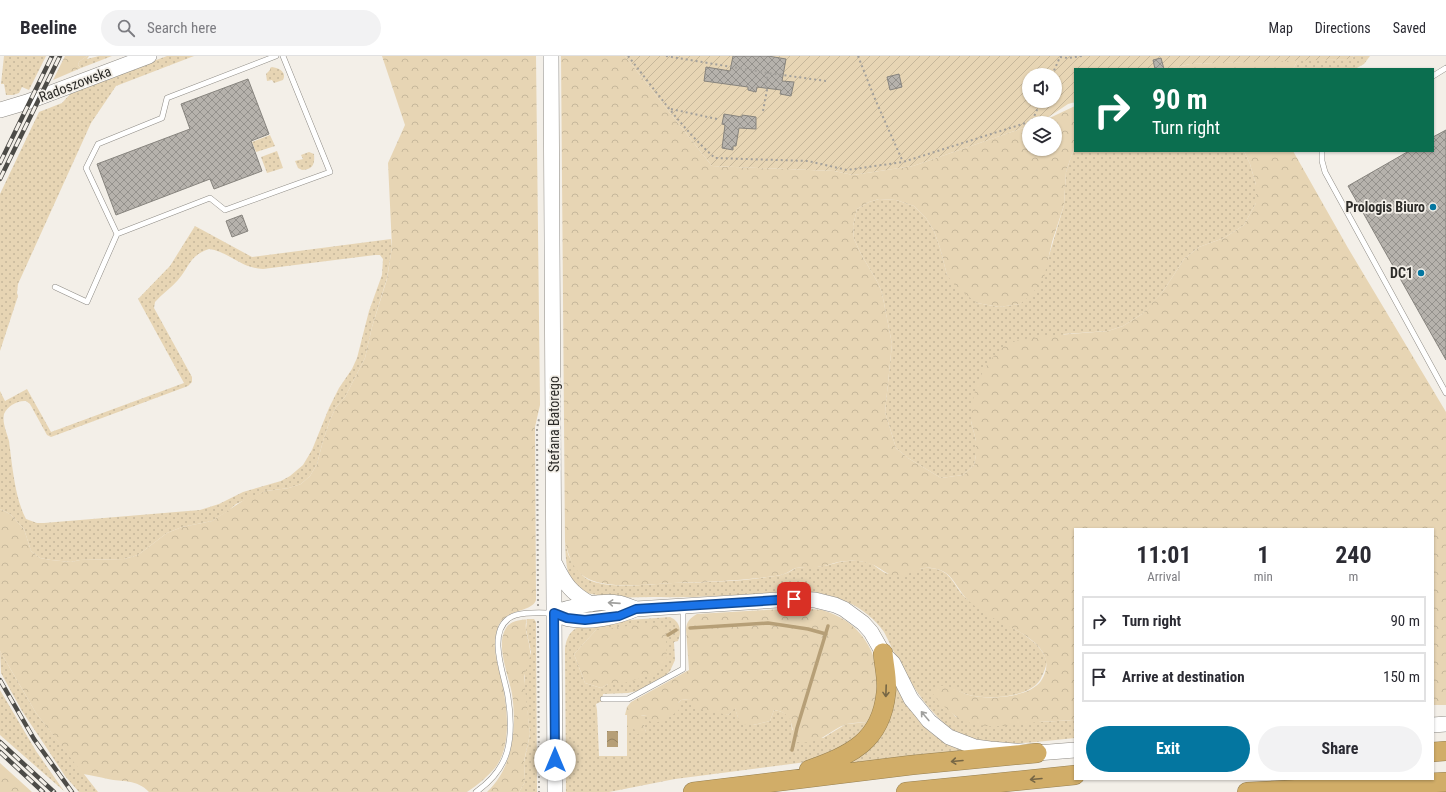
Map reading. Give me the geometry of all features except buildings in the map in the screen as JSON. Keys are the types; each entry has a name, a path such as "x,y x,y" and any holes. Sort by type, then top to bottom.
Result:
{"highway":[{"path":"776,782 833,761 856,749 867,739 876,728 883,711 886,692 883,653"},
{"path":"1434,752 1446,751"},
{"path":"693,792 912,765 1037,754"},
{"path":"906,792 1074,775"},
{"path":"1247,792 1446,782"}],"street":[{"name":"Radoszowska","path":"0,110 27,102 149,56"},
{"name":"Stefana Batorego","path":"551,56 555,792"},
{"path":"554,563 568,587 580,598 591,604"},
{"path":"554,613 567,618 585,620 619,616 636,609 794,599 826,602 844,609 863,623 871,632 883,653 893,663 911,699 929,721 949,737 975,747 1037,754 1074,750"},
{"path":"554,613 563,609 591,604 618,602 636,609"},
{"path":"1434,725 1446,724"}],"lane":[{"path":"117,234 86,168 98,144 162,118 167,98 276,56"},
{"path":"55,287 87,302 117,234 210,198 225,210 330,172 283,56"},
{"path":"1434,75 1446,68"},
{"path":"1322,152 1322,161 1325,172 1446,393"},
{"path":"603,699 628,699 683,669 682,606"},
{"path":"476,792 497,772 507,752 510,739 511,723 508,696 498,650 500,633 508,619 516,615 554,613"}],"path":[{"path":"628,56 703,148 715,158 808,161 848,170 903,162 1032,120 1038,108"},
{"path":"666,56 826,81"},
{"path":"858,56 903,162"},
{"path":"1055,68 1060,56 1068,58 1082,56"},
{"path":"763,111 767,90 765,90 768,73"},
{"path":"670,109 717,118"}],"green space":[{"path":"4,56 46,56 29,90 22,87 19,93 6,95 4,84 1,84"},
{"path":"65,56 87,56 79,62 78,65 81,68 53,80"},
{"path":"89,56 87,59 99,56 112,56 81,68 78,65 79,62"},
{"path":"167,56 194,56 116,86 91,123 18,284 18,296 0,351 0,194 39,112 62,103 73,91"},
{"path":"382,56 536,56 540,405 535,427 536,600 529,607 505,618 500,623 497,630 495,643 496,654 505,700 507,724 501,759 489,775 467,792 149,792 140,785 134,783 83,774 36,713 0,651 0,509 10,514 24,529 31,551 40,558 71,562 80,560 124,559 138,555 167,533 182,527 212,521 247,498 266,491 289,488 301,484 310,476 317,464 330,420 336,407 345,397 365,358 372,327 387,279 392,247 388,163 405,125"},
{"path":"561,56 625,56 712,166 834,171 853,175 913,166 1022,128 1022,156 1062,156 1062,116 1054,116 1074,106 1074,148 1066,172 1064,205 1052,242 1044,278 1032,294 1020,304 999,307 977,303 956,287 947,275 934,231 926,218 914,206 896,200 879,199 869,202 857,209 853,226 854,239 882,293 892,344 885,412 896,448 908,458 941,478 963,475 974,465 976,455 976,441 971,421 972,404 976,387 984,369 1005,345 1019,340 1044,336 1108,331 1123,326 1142,314 1164,290 1184,259 1199,247 1224,238 1244,225 1256,203 1256,185 1250,164 1244,152 1294,152 1348,248 1446,412 1446,705 1434,705 1434,528 1074,528 1074,720 1038,722 1007,726 986,726 966,722 950,712 931,691 937,686 943,686 950,687 977,697 997,697 1018,694 1035,687 1041,681 1045,672 1046,663 1044,655 1040,648 1026,636 994,619 972,604 964,596 950,576 939,570 926,568 896,576 868,563 850,561 838,562 821,567 796,568 782,575 755,578 720,581 616,585 604,584 585,577 574,566 565,542"},
{"path":"625,56 1354,56 1352,59 1190,64 1173,68 1074,68 1074,102 1068,104 1062,108 1050,116 1022,116 1022,128 913,166 853,175 834,171 712,166"},
{"path":"1354,56 1370,56 1364,64 1357,68 1294,68 1298,60 1352,59"},
{"path":"1298,60 1294,68 1173,68 1190,64"},
{"path":"272,67 280,69 284,75 283,80 274,83 272,80 267,81 266,74"},
{"path":"270,135 275,146 256,152 252,142"},
{"path":"1074,148 1074,152 1244,152 1250,164 1256,185 1256,203 1244,225 1224,238 1199,247 1184,259 1164,290 1142,314 1123,326 1108,331 1064,334 971,421 976,441 974,465 963,475 941,478 908,458 896,448 885,412 892,344 882,293 854,239 853,226 857,209 869,202 879,199 896,200 914,206 926,218 934,231 947,275 977,303 999,307 1020,304 1048,259 1064,205 1066,172"},
{"path":"277,151 283,168 267,173 261,157"},
{"path":"309,152 314,154 314,163 311,168 302,170 298,168 295,161 303,159 301,155"},
{"path":"195,226 252,257 391,239 392,247 387,278 372,327 365,358 345,397 336,407 330,420 317,464 310,476 301,484 289,488 266,491 236,504 212,521 182,527 167,533 138,555 124,559 80,560 71,562 40,558 31,551 24,529 10,514 0,509 0,391 5,401 27,389 51,432 184,383 138,299 170,266","holes":["209,249 248,266 263,269 375,255 380,255 383,259 382,275 369,311 357,358 352,369 339,388 312,450 303,465 290,476 281,481 243,492 219,504 200,510 44,523 37,523 26,519 19,502 14,481 9,441 4,421 5,411 13,404 20,401 26,401 30,404 47,435 51,437 188,386 192,382 192,377 154,308 155,302 178,280 190,262 197,255"]},
{"path":"565,542 569,556 573,563 587,579 617,585 744,580 780,575 799,567 820,567 852,561 863,561 872,564 889,574 924,568 941,570 971,602 1034,642 1045,657 1046,662 1042,676 1037,683 1030,689 1010,696 978,697 947,687 949,710 956,717 1039,722 1074,720 1074,738 1021,743 993,743 980,741 957,733 948,727 922,699 903,669 884,632 868,615 848,602 838,598 803,591 728,596 607,597 590,594 577,587 572,582 567,565"},
{"path":"800,608 822,610 836,615 848,622 866,640 876,664 879,692 870,722 847,724 817,740 811,742 797,742 789,718 786,714 781,712 774,710 770,721 753,725 742,724 738,718 735,708 728,715 696,708 689,699 681,700 678,703 679,710 673,715 656,723 652,724 647,716 641,715 646,732 637,734 633,727 627,727 627,715 625,715 627,707 631,702 689,670 686,629 688,622 695,615"},
{"path":"670,617 676,621 680,630 678,641 674,642 675,660 670,671 666,675 637,691 628,693 603,694 602,701 596,704 599,756 627,756 627,727 633,727 646,732 640,715 647,716 678,703 681,700 689,699 728,715 735,707 738,718 753,725 770,721 774,710 779,711 786,714 790,718 792,730 823,738 846,724 870,722 857,738 814,761 675,779 609,792 566,792 565,649 569,635 578,627 588,623","holes":["596,630 621,684 608,684 601,688 585,683 574,654"]},
{"path":"527,619 534,619 536,622 537,792 519,792 525,782 524,762 530,734 524,686 525,671 531,652 526,629"},
{"path":"527,619 526,631 530,654 524,679 530,734 524,761 525,782 519,792 487,792 503,771 508,759 513,734 514,720 512,694 502,652 503,635 508,625 511,623"},
{"path":"660,622 666,635 667,661 655,674 621,684 608,684 601,688 585,683 574,654 596,630"},
{"path":"0,651 36,713 98,792 79,792 65,776 22,711 1,673"},
{"path":"893,676 914,714 930,732 941,740 969,752 842,766 853,761 862,754"},
{"path":"0,690 36,751 64,791 0,735"},
{"path":"0,763 32,792 0,792"}],"water":[{"path":"607,731 618,731 618,747 607,747"}],"waterway":[{"path":"690,628 768,623 808,629 826,634"},
{"path":"792,750 797,728 828,626"},
{"path":"668,635 676,630"}],"railway":[{"path":"0,163 52,56"},
{"path":"0,179 60,56"},
{"path":"0,680 34,739 72,792"},
{"path":"0,742 54,792"},
{"path":"0,752 43,792"}],"place":[{"name":"Prologis Biuro","path":"1433,207"},
{"name":"DC1","path":"1421,273"}],"route":[{"path":"555,760 554,613 573,620 585,620 619,616 636,609 794,599"}]}
